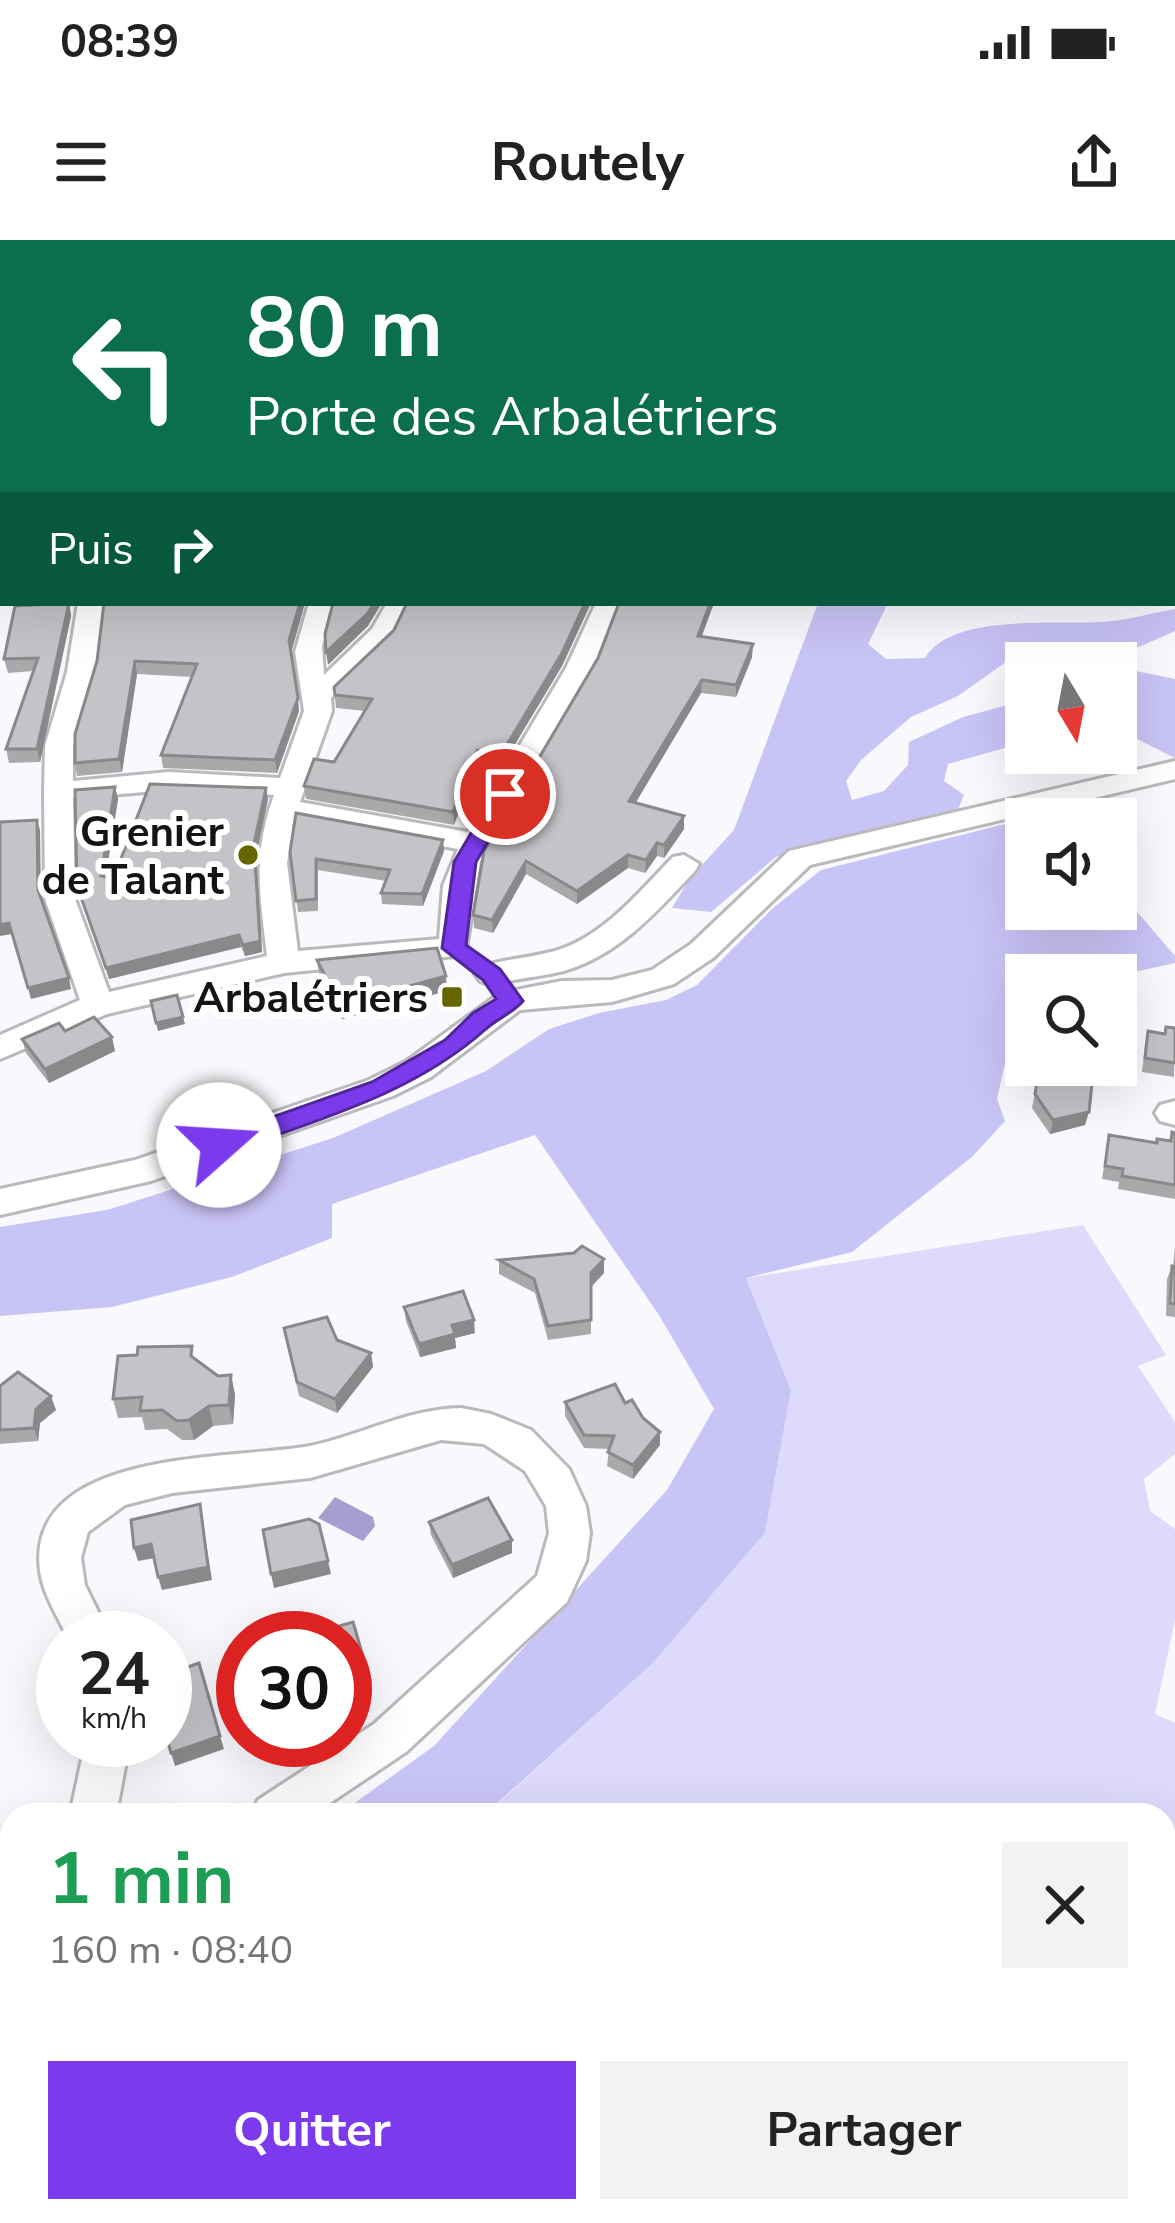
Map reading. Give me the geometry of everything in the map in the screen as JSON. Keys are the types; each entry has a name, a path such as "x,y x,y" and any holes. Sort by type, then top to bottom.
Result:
{"street":[{"path":"91,606 81,671 59,746 60,899 98,1005"},
{"path":"320,694 308,672 308,647 321,606"},
{"path":"284,963 272,863 274,835 320,694 383,633 398,606"},
{"path":"454,948 458,886 476,843 580,668 608,606"},
{"path":"0,1048 98,1005 284,963 454,948 501,988 612,991 663,976 702,951 800,858 1175,770"},
{"path":"58,791 169,781 286,798 476,843"},
{"path":"0,1202 139,1172 381,1088 454,1046 482,1019 519,964 555,962 599,944 684,864"},
{"path":"74,1611 62,1590 58,1562 68,1529 80,1511 129,1486 306,1462 441,1424 488,1428 544,1463 561,1487 570,1522 566,1561 552,1589 390,1738 292,1803"},
{"path":"95,1803 103,1767"}],"shaded area":[{"path":"817,606 887,606 868,644 886,659 925,658 938,644 980,628 1110,621 1175,609 1175,631 1139,647 1137,642 1005,642 1005,663 958,696 911,717 861,760 846,781 852,800 884,791 908,765 909,742 963,717 1005,706 1005,748 948,764 944,781 964,795 956,814 776,857 711,912 672,908 690,878 734,830"},
{"path":"1137,671 1175,679 1175,758 1137,739"},
{"path":"1005,824 1005,930 1137,930 1137,912 1175,956 1175,963 1137,971 1137,954 1005,954 1005,1063 997,1099 1005,1121 972,1157 852,1252 746,1278 791,1390 765,1533 652,1664 497,1803 355,1803 434,1746 667,1490 714,1409 659,1315 535,1135 332,1204 332,1238 232,1277 112,1307 0,1316 0,1227 107,1210 333,1138 486,1071 549,1029 666,1000 697,985 773,908 821,870"},
{"path":"1083,1225 1166,1355 1138,1366 1175,1422 1175,1454 1144,1479 1150,1511 1175,1529 1175,1620 1155,1714 1175,1723 1175,1803 498,1803 652,1664 765,1533 791,1390 746,1278"},
{"path":"335,1497 373,1517 375,1526 363,1541 318,1518"}],"building":[{"path":"15,606 68,606 37,749 6,749 38,658 4,659"},
{"path":"104,606 299,606 289,640 298,698 275,760 161,755 197,664 135,661 119,759 75,763 75,734 97,661"},
{"path":"332,606 372,606 326,652"},
{"path":"406,606 584,606 562,653 476,796 478,749 453,812 304,786 314,759 334,762 372,699 335,695 334,687 394,630"},
{"path":"618,606 709,606 698,636 753,644 736,685 702,680 629,801 684,816 664,845 657,843 646,860 628,855 577,891 526,861 492,920 473,915 484,851 598,658"},
{"path":"150,784 266,788 254,844 260,941 243,945 239,935 106,968 77,886 75,790 115,787 101,876 113,879"},
{"path":"296,813 443,840 422,894 381,893 390,870 316,859 316,899 296,901 290,852"},
{"path":"37,820 38,890 69,978 28,988 9,923 0,925 0,822"},
{"path":"437,948 446,976 340,1005 317,960"},
{"path":"177,995 183,1017 156,1023 151,1001"},
{"path":"94,1017 112,1037 45,1069 22,1039 59,1023 65,1031"},
{"path":"1166,1027 1175,1028 1175,1063 1145,1058 1148,1031 1165,1034"},
{"path":"1036,1086 1092,1086 1089,1112 1053,1120 1035,1094"},
{"path":"1172,1132 1175,1185 1122,1176 1123,1169 1105,1166 1109,1135 1157,1143 1157,1139 1171,1141"},
{"path":"582,1246 604,1259 591,1273 591,1320 548,1326 534,1279 499,1260 574,1253"},
{"path":"1175,1267 1175,1304 1170,1303"},
{"path":"463,1291 474,1320 452,1325 455,1334 419,1344 404,1307"},
{"path":"327,1317 337,1340 371,1353 335,1399 297,1382 284,1328"},
{"path":"192,1346 191,1356 218,1376 231,1375 229,1405 209,1406 189,1420 177,1421 162,1410 140,1411 142,1397 113,1399 118,1356 137,1355 138,1347"},
{"path":"18,1372 51,1396 36,1409 34,1428 0,1430 0,1386"},
{"path":"615,1384 625,1403 632,1400 660,1432 633,1465 608,1452 614,1436 584,1435 565,1402"},
{"path":"488,1498 512,1540 452,1565 429,1522"},
{"path":"200,1504 208,1567 158,1577 151,1544 134,1548 131,1520"},
{"path":"309,1519 319,1524 328,1561 271,1574 263,1530"},
{"path":"199,1663 216,1737 192,1746 192,1665"}],"place":[{"name":"Grenier de Talant","path":"248,855"},
{"name":"Arbalétriers","path":"452,997"}],"route":[{"path":"219,1145 381,1088 454,1046 482,1019 511,1001 491,974 454,948 458,886 465,862 505,794"}]}
